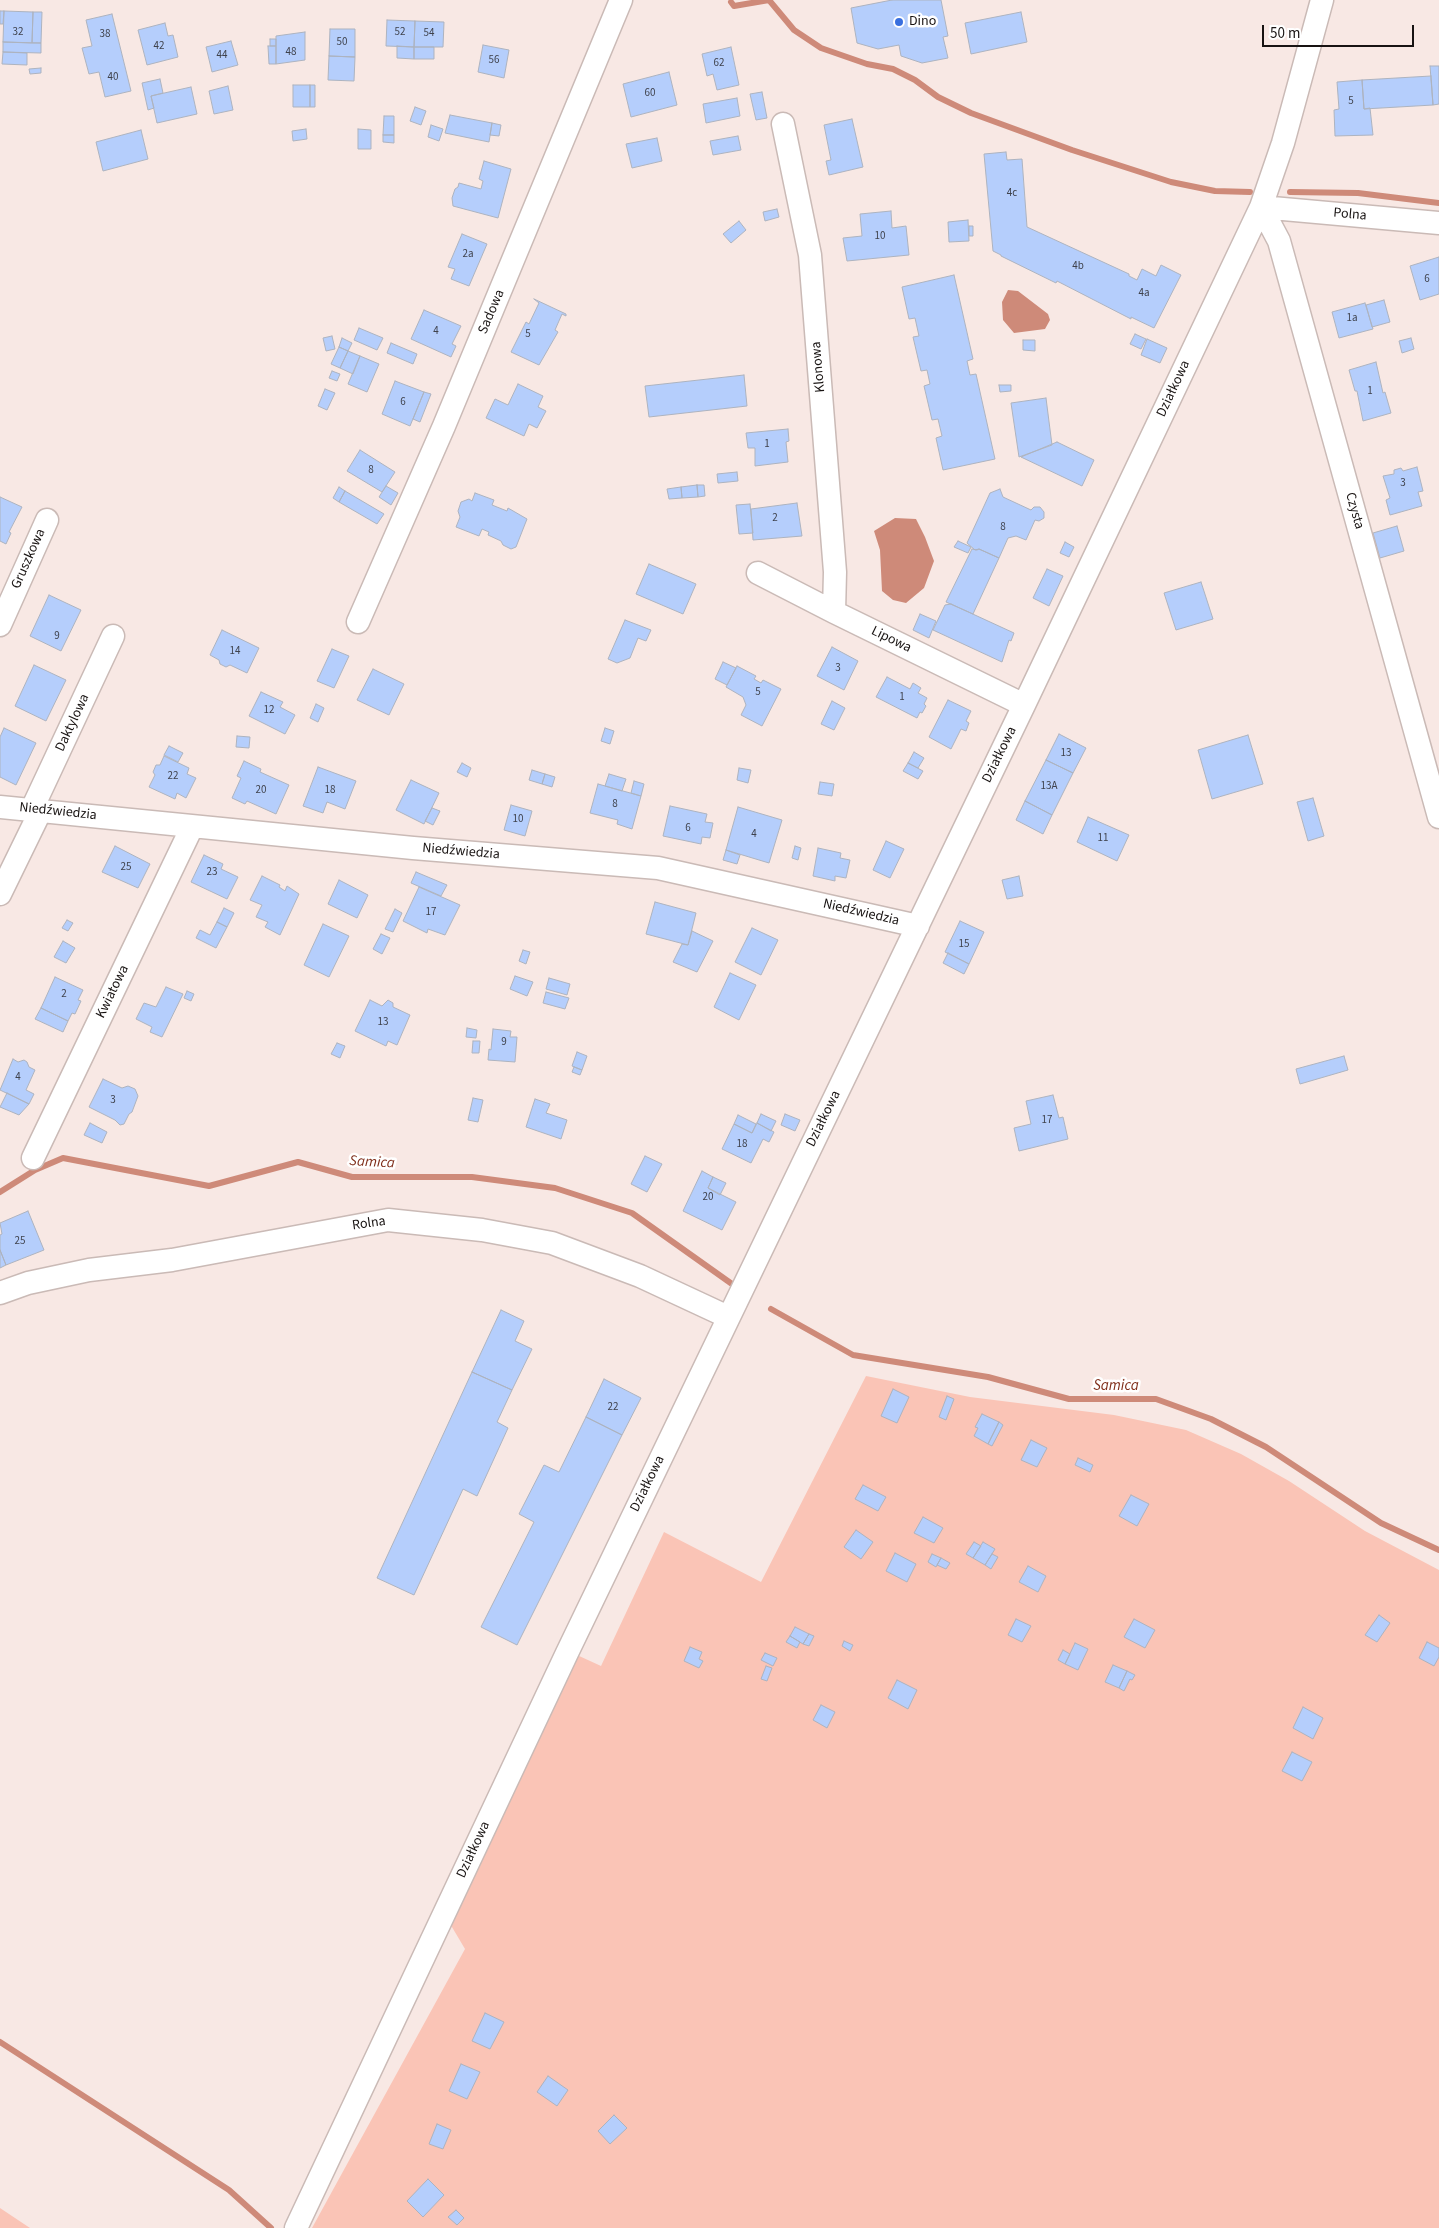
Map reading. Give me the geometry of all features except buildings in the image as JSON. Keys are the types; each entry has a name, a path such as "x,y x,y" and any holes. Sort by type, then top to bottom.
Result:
{"street":[{"name":"Sadowa","path":"358,622 444,426 621,0"},
{"name":"Działkowa","path":"296,2228 728,1317 918,926 1261,207 1283,143 1322,0"},
{"name":"Klonowa","path":"783,124 810,254 835,572 834,612"},
{"name":"Polna","path":"1261,207 1439,223"},
{"name":"Czysta","path":"1261,207 1278,241 1439,817"},
{"name":"Gruszkowa","path":"0,625 47,520"},
{"name":"Lipowa","path":"758,572 834,612 1024,705"},
{"name":"Daktylowa","path":"0,894 113,636"},
{"name":"Niedźwiedzia","path":"0,807 413,848 658,868 918,926"},
{"name":"Kwiatowa","path":"33,1158 192,826"},
{"name":"Rolna","path":"0,1293 28,1283 89,1270 172,1260 388,1220 482,1230 552,1243 640,1276 728,1317"}],"shaded area":[{"path":"1008,290 1018,291 1048,314 1050,320 1045,329 1014,333 1003,320 1002,302"},
{"path":"895,518 916,519 934,561 924,588 906,603 893,600 882,591 880,550 874,531"},
{"path":"866,1376 970,1397 1114,1415 1186,1430 1241,1454 1289,1481 1365,1531 1439,1570 1439,2228 312,2228 465,1949 449,1922 577,1655 601,1666 664,1532 761,1582"},
{"path":"0,2208 30,2228 0,2228"}],"waterway":[{"path":"731,2 734,6 769,0 794,30 821,48 867,64 893,69 915,80 938,97 971,113 1072,150 1171,182 1215,191 1250,192"},
{"path":"1290,192 1358,193 1439,203"},
{"name":"Samica","path":"0,1192 35,1170 63,1158 209,1186 298,1162 352,1177 472,1177 555,1188 632,1213 732,1284"},
{"name":"Samica","path":"771,1309 853,1355 988,1377 1069,1399 1156,1399 1211,1419 1266,1447 1381,1523 1439,1550"},
{"path":"0,2042 229,2190 271,2228"}],"place":[{"name":"Dino","path":"899,22"}]}
